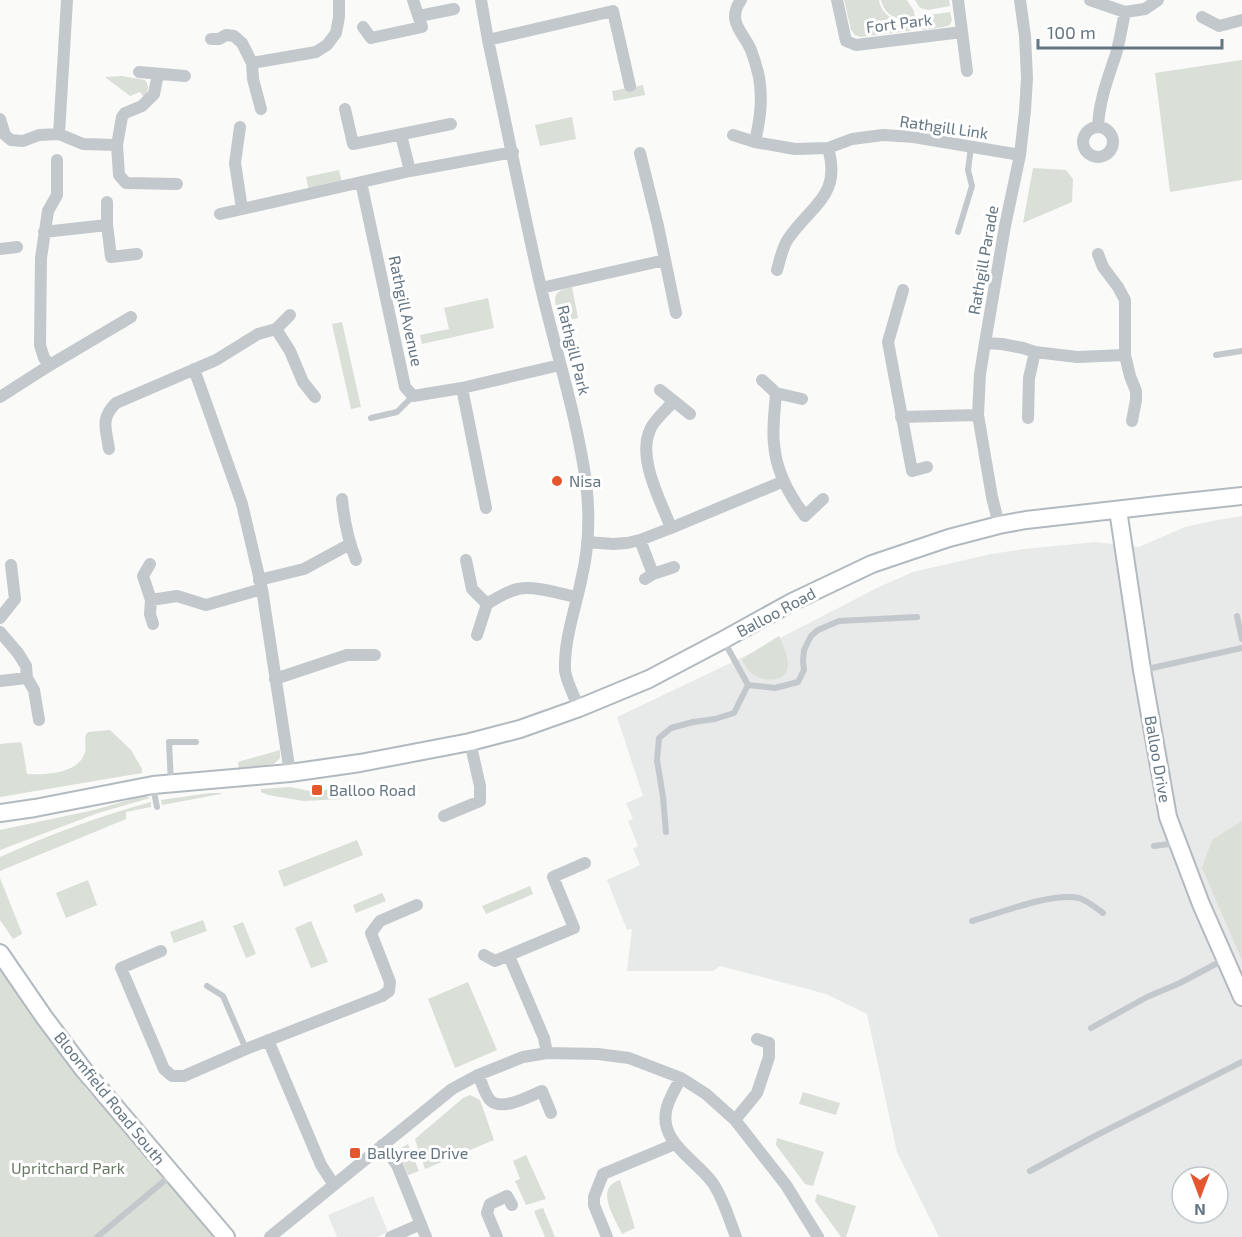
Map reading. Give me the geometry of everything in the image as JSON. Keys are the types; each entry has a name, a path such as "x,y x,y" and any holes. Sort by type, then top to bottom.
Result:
{"street":[{"path":"59,134 67,0"},
{"path":"252,63 316,52 327,45 336,33 339,0"},
{"path":"363,27 371,38 422,27 413,0"},
{"name":"Rathgill Park","path":"481,0 586,482 589,519 587,542 567,647 565,672 579,708"},
{"path":"741,0 734,10 735,19 750,49 758,74 762,101 756,142"},
{"name":"Fort Park","path":"837,0 846,40 856,45 962,32"},
{"path":"958,0 967,71"},
{"name":"Rathgill Parade","path":"999,525 978,415 980,374 1005,226 1020,155 1025,111 1027,78 1020,0"},
{"path":"1095,1 1125,12 1145,9 1158,0"},
{"path":"418,16 454,9"},
{"path":"488,40 613,11 630,86"},
{"path":"1098,127 1102,94 1117,51 1125,12"},
{"path":"1202,17 1219,26 1242,20"},
{"path":"211,39 219,39 226,35 234,36 242,43 252,63 253,80 261,109"},
{"path":"139,72 185,76"},
{"path":"158,74 154,94 142,106 122,117 117,145 119,175 126,183 177,184"},
{"path":"345,109 353,144 451,124"},
{"path":"0,119 4,135 11,140 23,141 39,135 59,134 83,144 117,145"},
{"path":"240,127 235,163 242,209"},
{"path":"401,135 410,171"},
{"name":"Rathgill Link","path":"733,135 756,142 795,148 828,148 852,139 883,135 914,137 1020,155"},
{"path":"777,270 786,242 822,200 831,181 832,162 828,148"},
{"path":"220,214 410,171 513,152"},
{"path":"640,153 676,313"},
{"path":"50,365 44,358 40,345 41,258 48,211 57,195 57,160"},
{"name":"Rathgill Avenue","path":"361,182 405,387 413,396"},
{"path":"106,202 106,225 111,257 137,254"},
{"path":"44,232 106,225"},
{"path":"0,249 17,247"},
{"path":"1098,254 1103,267 1118,286 1125,300 1125,355 1136,391 1132,421"},
{"path":"542,288 665,260"},
{"path":"903,290 888,342 912,471 927,467"},
{"path":"109,449 105,423 107,412 116,403 216,360 258,334 276,329 290,315"},
{"path":"2,393 131,317"},
{"path":"276,329 290,351 303,382 315,397"},
{"path":"985,343 1077,357 1125,355"},
{"path":"1028,418 1029,378 1035,352"},
{"path":"413,396 462,388 560,365"},
{"path":"194,369 242,504 261,585 290,773"},
{"path":"762,380 776,393 802,399"},
{"path":"462,388 486,508"},
{"path":"660,390 690,414"},
{"path":"776,393 774,443 777,464 784,482 805,516 823,499"},
{"path":"671,528 650,473 646,453 650,428 674,401"},
{"path":"901,417 978,415"},
{"path":"587,542 613,544 640,540 784,482"},
{"name":"Balloo Road","path":"0,813 153,785 290,773 360,763 470,742 520,729 649,679 792,602 873,564 949,538 1026,520 1242,496"},
{"path":"342,499 345,523 356,560"},
{"name":"Balloo Drive","path":"1118,510 1142,670 1168,817 1201,904 1242,997"},
{"path":"640,540 649,576 674,567"},
{"path":"151,600 177,596 206,605 304,569 350,544"},
{"path":"466,560 472,589 487,604"},
{"path":"150,564 143,576 151,600 150,614 153,624"},
{"path":"0,618 15,599 11,565"},
{"path":"477,635 487,604 508,592 520,588 576,597"},
{"path":"0,632 26,666 27,678 34,690 39,720"},
{"path":"275,679 347,655 375,655"},
{"path":"0,681 27,678"},
{"path":"444,816 480,801 480,786 470,742"},
{"path":"484,955 495,961 574,927 552,877 585,862"},
{"path":"161,951 121,968 164,1069 172,1076 184,1076 388,992 390,982 371,933 380,921 417,905"},
{"name":"Bloomfield Road South","path":"0,953 83,1069 226,1237"},
{"path":"509,956 544,1038 547,1053"},
{"path":"735,1120 757,1093 769,1057 769,1043 757,1039"},
{"path":"268,1040 321,1165 334,1185"},
{"path":"270,1237 452,1089 478,1075 523,1058 547,1053 598,1054 629,1058 681,1078 706,1094 735,1120 786,1185 818,1237"},
{"path":"478,1075 490,1100 496,1104 506,1105 542,1091 551,1113"},
{"path":"681,1078 667,1106 667,1131 675,1144 712,1182 736,1237"},
{"path":"607,1237 594,1205 594,1197 603,1174 675,1144"},
{"path":"382,1145 397,1165 426,1237"},
{"path":"497,1237 487,1213 490,1204 507,1196 512,1205"},
{"path":"391,1237 421,1224"}],"lane":[{"path":"958,232 972,186 968,170 971,147"},
{"path":"1216,355 1242,351"},
{"path":"371,418 397,412 413,396"},
{"path":"1237,616 1242,639"},
{"path":"748,685 774,688 798,681 804,670 804,650 811,636 818,630 839,621 917,617"},
{"path":"723,640 748,685"},
{"path":"1142,670 1242,648"},
{"path":"666,832 657,760 659,738 671,728 734,713 748,685"},
{"path":"171,783 169,742 196,742"},
{"path":"153,785 157,807"},
{"path":"1154,846 1178,843"},
{"path":"972,921 1054,897 1078,898 1090,903 1103,913"},
{"path":"1090,1028 1225,959"},
{"path":"207,986 223,996 246,1049"},
{"path":"1030,1171 1242,1062"},
{"path":"97,1237 173,1174"}],"shaded area":[{"path":"1242,516 1242,1237 939,1237 897,1152 867,1014 826,994 720,966 713,971 627,971 632,929 627,930 607,880 640,865 633,849 638,846 628,821 633,819 626,803 643,796 617,717 913,572 1024,549 1095,542 1139,547 1185,527"},
{"path":"373,1196 388,1232 377,1237 337,1237 328,1215"}],"green space":[{"path":"844,0 879,0 883,11 892,18 899,21 915,19 916,30 860,37 855,35 851,30"},
{"path":"881,0 907,0 914,11 915,18 903,19 889,14"},
{"path":"915,0 949,0 950,6 928,10 920,8"},
{"path":"950,12 952,20 950,25 922,30 922,16"},
{"path":"1242,60 1242,180 1170,192 1155,73"},
{"path":"122,76 145,80 148,89 144,98 140,92 130,96 105,77"},
{"path":"643,85 645,95 614,101 612,91"},
{"path":"572,117 576,139 540,146 535,125"},
{"path":"1033,168 1066,170 1073,179 1072,202 1023,223"},
{"path":"339,170 342,182 309,190 306,177"},
{"path":"572,287 578,318 560,322 555,303 556,295"},
{"path":"488,298 494,328 422,344 420,335 449,329 444,308"},
{"path":"342,322 361,407 351,409 332,324"},
{"path":"779,636 788,661 785,674 773,680 762,679 754,675 742,659"},
{"path":"110,730 131,750 142,773 0,797 0,744 20,742 22,744 27,774 59,772 67,770 80,761 85,752 85,737 88,732"},
{"path":"280,750 280,758 274,764 239,769 238,762"},
{"path":"290,787 314,792 332,789 341,794 342,799 304,801 261,792 261,789"},
{"path":"210,793 221,794 162,805 161,800"},
{"path":"142,796 150,798 98,813 0,850 0,830 94,810"},
{"path":"151,802 151,807 126,812 126,819 0,871 0,857 74,826"},
{"path":"1242,821 1242,960 1202,868 1212,840"},
{"path":"357,840 363,855 284,887 278,871"},
{"path":"0,878 22,933 13,939 0,920"},
{"path":"88,880 97,905 66,918 56,893"},
{"path":"530,886 533,894 486,914 482,906"},
{"path":"382,893 386,901 356,913 353,905"},
{"path":"203,920 207,931 174,943 170,932"},
{"path":"311,921 328,962 311,968 295,928"},
{"path":"243,922 256,954 246,958 233,926"},
{"name":"Upritchard Park","path":"0,967 63,1053 86,1089 222,1237 0,1237"},
{"path":"468,982 497,1050 455,1068 428,999"},
{"path":"803,1092 840,1103 836,1115 799,1104"},
{"path":"470,1095 480,1100 494,1140 425,1169 415,1139 463,1098"},
{"path":"777,1138 824,1152 813,1186 805,1184 776,1145"},
{"path":"408,1144 419,1171 408,1175 399,1153 401,1148"},
{"path":"526,1155 546,1199 526,1205 515,1181 520,1179 513,1161"},
{"path":"620,1180 635,1228 622,1234 607,1196 612,1184"},
{"path":"817,1194 856,1206 846,1237 841,1237 815,1201"},
{"path":"543,1208 555,1237 545,1237 534,1211"}],"place":[{"name":"Nisa","path":"557,481"},
{"name":"Balloo Road","path":"317,790"},
{"name":"Ballyree Drive","path":"355,1153"}]}
